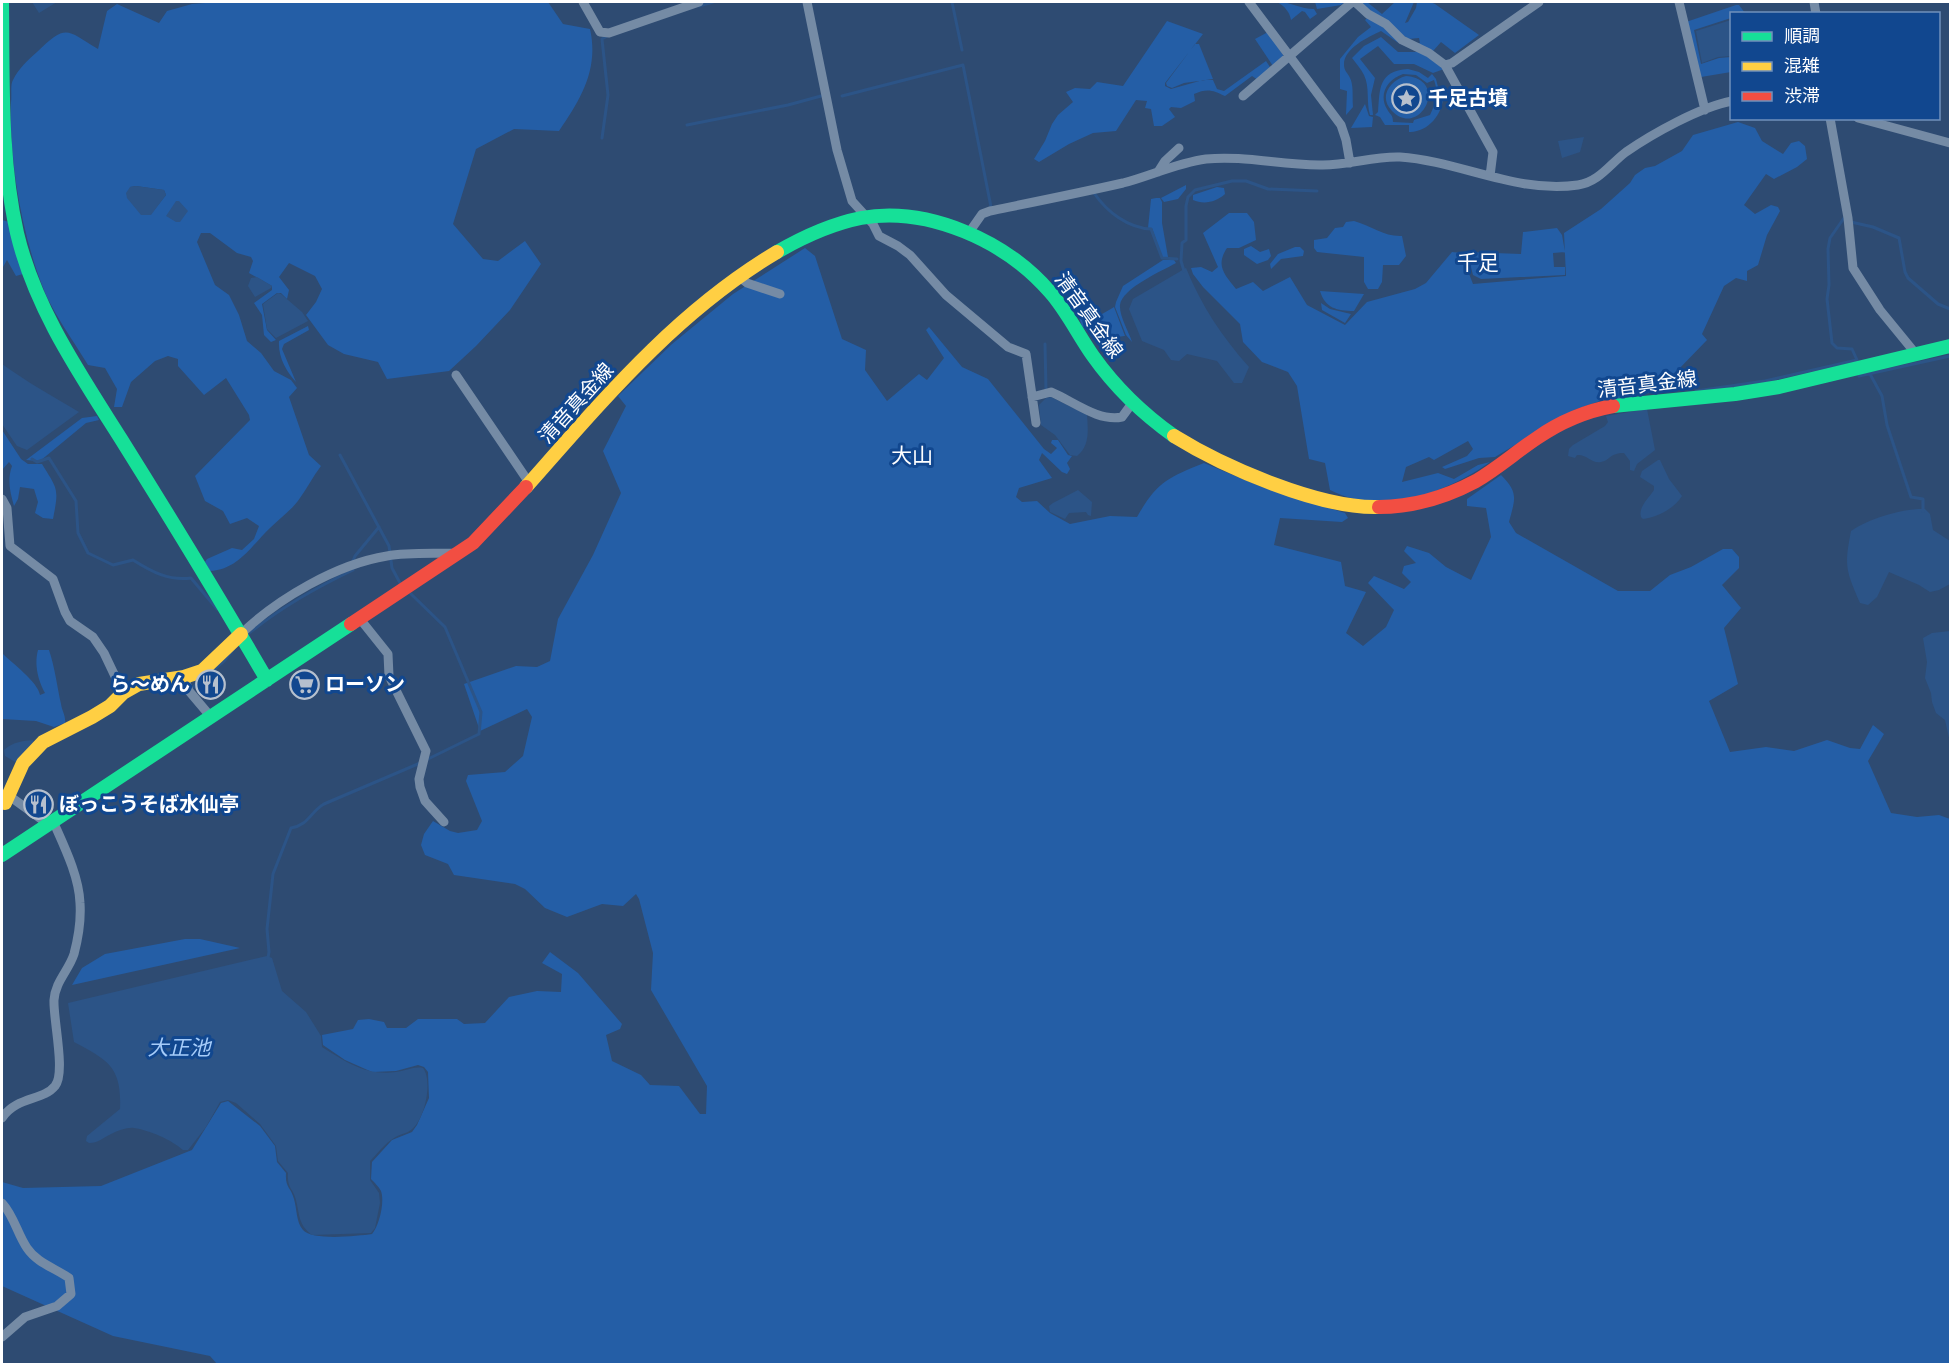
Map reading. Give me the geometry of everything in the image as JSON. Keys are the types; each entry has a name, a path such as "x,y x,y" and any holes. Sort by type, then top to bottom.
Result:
{"main road":[{"path":"2,2 6,147 10,200 19,242 35,290 80,373 267,680"},
{"name":"清音真金線","path":"2,855 459,553 493,524 623,378 718,290 784,247 836,223 864,217 894,215 915,217 969,234 1011,257 1048,289 1105,371 1132,402 1168,432 1221,463 1325,500 1363,507 1396,507 1425,502 1462,488 1549,430 1593,410 1638,401 1719,396 1761,390 1950,346"},
{"path":"4,802 23,763 38,746 56,734 101,712 123,693 147,682 184,677 202,671 240,634"}],"street":[{"path":"583,2 600,32 609,33 699,2"},
{"path":"807,2 837,150 852,201 875,227 879,236 910,255 946,295 1008,347 1026,354 1036,423"},
{"path":"1249,2 1341,125 1350,163"},
{"path":"1243,96 1353,2 1386,24 1402,40 1429,53 1445,65 1493,152 1490,176"},
{"path":"1445,65 1452,63 1539,2"},
{"path":"1679,2 1705,110"},
{"path":"969,234 982,214 990,211 1124,182 1194,161 1221,158 1308,165 1401,157 1542,186 1580,185 1598,177 1626,152 1651,137 1705,110 1730,101"},
{"path":"1831,120 1848,218 1853,268 1880,310 1916,354"},
{"path":"1865,120 1950,143"},
{"path":"1158,172 1165,161 1179,148"},
{"path":"738,276 747,283 780,294"},
{"path":"456,375 530,484"},
{"path":"1032,397 1046,392 1065,398 1096,414 1116,418 1122,417 1132,402"},
{"path":"2,499 7,508 10,546 53,579 70,621 93,637 104,653 123,693"},
{"path":"240,634 258,618 304,588 373,558 391,555 459,553"},
{"path":"360,619 388,654 389,676 426,751 419,779 425,801 444,822"},
{"path":"184,677 189,690 211,717"},
{"path":"2,1118 13,1105 51,1090 57,1084 60,1070 54,998 57,986 74,954 80,903 76,880 51,822 4,802"},
{"path":"2,1203 9,1211 27,1248 39,1261 69,1278 72,1287 71,1294 57,1306 25,1317 2,1337"}],"shaded area":[{"path":"218,2 548,2 563,24 590,29 592,44 590,70 586,83 559,131 514,129 476,149 453,224 483,259 498,261 525,241 541,264 510,310 449,371 387,379 378,362 344,354 328,345 306,315 322,289 315,276 289,263 279,277 289,290 287,299 281,293 277,293 262,304 267,330 276,340 271,342 264,335 262,315 254,303 272,290 272,286 249,273 253,261 251,257 237,253 210,233 201,233 197,242 215,285 229,295 239,315 247,341 261,353 274,371 291,380 297,388 289,397 309,455 321,466 297,502 244,556 220,570 210,571 205,562 207,559 232,548 242,550 254,539 259,526 247,518 230,524 223,511 205,501 195,476 250,420 249,415 226,378 204,395 178,366 178,359 168,356 155,361 131,382 122,407 114,407 117,389 105,368 88,365 53,308 36,269 18,198 11,125 13,80 24,65 55,37 67,32 98,49 107,11 117,4 159,23 167,11 192,4","holes":["130,187 164,190 166,195 150,215 144,215"]},
{"path":"1277,2 1314,9 1317,14 1310,19 1302,11 1291,20 1287,10"},
{"path":"1315,2 1345,2 1341,5 1317,9"},
{"path":"1359,2 1367,2 1382,14 1395,2 1414,2 1405,23 1408,22 1416,8 1417,2 1430,2 1479,35 1455,53 1441,42 1433,51 1416,43 1420,43 1419,38 1408,39"},
{"path":"1739,5 1744,12 1730,12 1730,18 1694,30 1701,64 1730,57 1730,72 1701,77 1686,22"},
{"path":"1368,17 1427,54 1444,69 1433,73 1414,64 1394,64 1378,46 1360,59 1375,78 1371,95 1373,115 1370,115 1366,80 1352,58 1364,46 1381,37 1398,52 1418,52 1381,31 1357,44 1345,59 1345,69 1352,85 1353,107 1346,115 1347,91 1340,89 1340,59 1358,37 1371,27 1365,20"},
{"path":"1167,21 1203,34 1165,83 1165,86 1171,89 1203,80 1213,80 1217,89 1224,91 1266,61 1270,67 1258,80 1252,76 1225,96 1210,90 1194,94 1195,101 1181,108 1171,107 1169,109 1175,117 1162,126 1154,126 1151,109 1145,108 1147,101 1136,100 1116,131 1093,133 1039,162 1034,159 1058,115 1073,102 1066,92 1075,88 1090,89 1097,82 1123,86"},
{"path":"1268,32 1283,55 1283,58 1273,66 1255,39"},
{"path":"1195,44 1199,44 1213,79 1184,83 1172,88 1167,86 1166,83"},
{"path":"1408,69 1428,78 1432,74 1436,79 1440,95 1443,95 1438,115 1434,121 1422,129 1409,132 1409,125 1385,125 1380,117 1375,115 1378,112 1382,83 1386,77 1398,70","holes":["1416,75 1427,83 1434,80 1436,98 1430,115 1414,120 1413,123 1393,122 1384,103 1386,88 1398,76"]},
{"path":"1406,76 1419,80 1427,87 1426,106 1412,118 1402,118 1392,111 1386,100 1391,85","holes":["1407,85 1414,88 1418,94 1417,102 1408,108 1399,104 1396,98 1400,88"]},
{"path":"1365,104 1369,116 1373,117 1372,127 1351,128"},
{"path":"1738,122 1755,128 1762,141 1783,154 1791,143 1799,141 1805,146 1807,159 1774,179 1766,174 1744,205 1755,214 1771,205 1778,207 1780,211 1767,235 1758,265 1747,271 1747,281 1736,278 1724,286 1702,334 1707,340 1677,371 1649,393 1600,401 1574,410 1495,457 1479,458 1445,469 1442,467 1467,456 1473,449 1468,441 1434,460 1429,457 1406,467 1402,482 1438,473 1454,479 1478,465 1490,462 1454,483 1413,498 1371,501 1350,498 1330,490 1325,463 1309,459 1297,386 1288,372 1262,362 1243,342 1240,324 1203,287 1191,268 1201,267 1212,272 1218,267 1203,233 1229,213 1247,213 1254,222 1256,240 1239,248 1227,248 1222,260 1223,270 1236,289 1253,282 1263,291 1290,277 1307,305 1345,325 1367,302 1415,289 1426,283 1452,252 1461,253 1473,284 1566,276 1564,233 1601,209 1645,168 1655,166 1682,151 1693,135"},
{"path":"1186,185 1186,189 1178,199 1164,202 1161,198"},
{"path":"1217,187 1224,188 1225,194 1218,199 1210,202 1193,200 1193,195"},
{"path":"1160,198 1168,257 1162,257 1152,228 1148,228 1151,199"},
{"path":"2,220 9,222 23,274 16,276 7,260 2,267"},
{"path":"1354,221 1384,233 1402,236 1406,256 1399,265 1383,265 1382,282 1378,289 1368,289 1364,282 1364,257 1317,252 1314,248 1314,240 1327,238 1335,228 1343,227 1346,222"},
{"path":"1557,228 1562,235 1565,252 1553,253 1554,267 1565,267 1565,275 1481,279 1473,275 1467,252 1521,254 1523,232"},
{"path":"1251,246 1260,252 1269,249 1271,256 1268,260 1257,264 1244,255 1244,249"},
{"path":"1300,247 1304,251 1303,256 1281,259 1271,269 1270,264 1278,254"},
{"path":"805,248 815,256 842,339 866,350 865,370 887,401 919,374 927,380 944,358 926,330 929,327 962,367 988,379 1044,449 1051,454 1057,448 1051,443 1052,440 1058,440 1068,455 1072,456 1067,463 1070,469 1067,474 1042,453 1039,460 1052,478 1019,488 1016,497 1022,502 1037,501 1050,513 1070,524 1110,516 1137,517 1157,488 1164,482 1204,463 1262,487 1345,513 1348,518 1342,522 1280,518 1274,545 1341,562 1345,586 1366,592 1346,633 1363,646 1386,627 1394,610 1368,583 1374,576 1404,589 1411,582 1402,573 1404,566 1416,563 1404,551 1407,546 1429,553 1446,567 1471,580 1491,537 1486,508 1467,506 1467,499 1501,475 1513,492 1514,502 1509,522 1516,533 1618,591 1650,591 1670,575 1691,567 1723,549 1732,549 1739,557 1739,568 1722,585 1741,608 1724,628 1738,684 1709,701 1730,752 1766,747 1794,751 1827,740 1860,749 1873,725 1884,734 1868,761 1891,813 1917,817 1939,815 1950,819 1950,1364 217,1364 210,1356 113,1336 2,1286 2,1182 23,1188 101,1186 192,1150 221,1103 228,1101 260,1126 275,1146 277,1162 286,1173 286,1182 293,1195 303,1230 325,1237 372,1234 379,1220 382,1196 378,1186 371,1179 372,1162 392,1140 412,1132 417,1125 429,1098 428,1072 424,1067 418,1065 396,1071 372,1072 345,1060 323,1045 322,1035 353,1029 358,1020 369,1019 384,1022 387,1028 406,1028 418,1019 457,1019 464,1024 485,1023 509,997 537,991 561,992 562,974 542,963 550,952 578,973 622,1024 620,1029 606,1035 612,1061 641,1075 650,1085 679,1086 700,1114 706,1114 707,1086 651,990 653,953 636,894 623,906 602,904 567,917 545,908 525,889 515,884 454,875 448,864 425,855 421,845 424,834 433,821 458,833 477,830 482,821 466,781 468,775 505,772 523,756 532,717 527,709 480,731 464,684 516,666 537,667 550,661 558,619 593,555 621,493 603,451 626,406 618,396 672,344 733,294"},
{"path":"1163,260 1174,260 1176,263 1135,286 1122,299 1120,309 1132,342 1126,335 1115,307 1116,302 1123,286"},
{"path":"1320,291 1364,294 1354,311 1348,311 1328,305"},
{"path":"1321,303 1330,309 1351,314 1345,323 1322,310"},
{"path":"1114,307 1125,336 1096,339 1082,326 1079,318 1093,318"},
{"path":"308,326 309,330 284,344 282,349 296,382 283,363 279,341"},
{"path":"97,416 99,420 86,423 40,461 26,460 82,418"},
{"path":"2,430 21,459 28,464 42,464 51,479 56,490 53,519 43,518 35,513 38,502 34,489 20,487 14,506 9,481 12,466 9,462 2,470"},
{"path":"38,650 49,650 65,718 65,723 54,727 36,721 2,719 2,653 35,684 40,695 45,693 37,672"},
{"path":"185,939 200,939 240,948 72,985 82,968 105,954"}],"water":[{"path":"32,2 57,2 39,13"},
{"path":"1730,20 1730,56 1718,57 1702,63 1696,31"},
{"path":"1584,137 1580,152 1562,158 1558,141"},
{"path":"130,187 164,190 166,195 151,215 141,215 127,198 126,193"},
{"path":"176,201 179,201 188,211 180,222 166,216"},
{"path":"1186,268 1213,320 1249,367 1242,383 1234,383 1217,361 1187,354 1179,361 1171,360 1164,350 1142,341 1129,309 1133,299"},
{"path":"257,277 272,286 255,297 248,286 251,278"},
{"path":"278,293 302,312 308,321 276,338 267,329 263,304"},
{"path":"2,364 79,412 27,450 17,446 2,424"},
{"path":"1051,397 1087,415 1086,443 1077,456 1070,455 1055,435 1041,425 1039,405 1046,398"},
{"path":"1647,409 1655,450 1637,464 1634,471 1630,470 1630,461 1624,453 1615,454 1598,462 1581,455 1575,458 1568,456 1569,449 1573,445 1605,426 1608,422 1606,416"},
{"path":"1658,460 1682,496 1665,512 1643,519 1641,510 1654,490 1654,486 1640,477 1642,471"},
{"path":"1078,490 1092,502 1091,516 1086,512 1069,513 1065,519 1050,512 1049,506"},
{"path":"1925,509 1930,514 1933,530 1950,541 1950,584 1930,592 1889,572 1877,597 1868,605 1860,603 1847,561 1851,531 1886,515"},
{"path":"1950,631 1950,742 1945,720 1936,713 1925,678 1927,662 1923,638 1932,633"},
{"path":"33,740 34,743 17,763 5,756 4,750 11,745"},
{"name":"大正池","path":"267,956 272,958 282,991 306,1012 321,1036 322,1047 348,1063 366,1070 385,1073 423,1068 426,1074 426,1100 416,1125 391,1140 370,1161 370,1180 379,1193 380,1203 375,1228 371,1233 312,1235 307,1231 300,1219 295,1196 288,1182 288,1173 278,1161 276,1146 260,1124 236,1103 228,1100 220,1102 206,1127 188,1150 183,1150 153,1133 134,1128 119,1131 95,1142 86,1141 87,1136 120,1109 120,1095 115,1074 104,1060 74,1042 68,1003"}],"waterway":[{"path":"699,6 713,2"},
{"path":"952,2 962,50"},
{"path":"602,138 608,95 602,39 607,36"},
{"path":"963,65 991,207"},
{"path":"842,96 963,65"},
{"path":"687,125 788,105 821,96"},
{"path":"1184,271 1181,261 1182,243 1186,240 1186,206 1188,197 1195,190 1232,181 1246,181 1268,189 1317,191"},
{"path":"1094,193 1119,218 1134,226 1151,229 1162,258 1177,259"},
{"path":"1696,391 1765,381 1857,360 1852,349 1837,348 1832,343 1827,299 1830,238 1844,218"},
{"path":"1851,222 1873,227 1899,238 1908,278 1938,304 1950,309"},
{"path":"1045,344 1046,391"},
{"path":"1859,376 1950,356"},
{"path":"1870,374 1882,396 1887,425 1911,497 1923,499 1923,511"},
{"path":"340,455 389,546 392,568 400,583"},
{"path":"32,459 37,462 49,458 76,501 78,533 88,553 113,565 133,560 161,575 191,578 217,609"},
{"path":"353,561 379,527"},
{"path":"248,634 298,599 353,570"},
{"path":"411,594 445,627 481,712 479,734 426,760"},
{"path":"191,689 224,661 233,650"},
{"path":"268,958 267,929 273,874 291,828 302,824 324,804 420,763"}],"traffic: fast":[{"path":"2,2 4,118 8,176 17,233 35,288 60,340 267,680"},
{"path":"777,252 818,232 861,218 913,217 964,231 989,243 1032,274 1056,299 1093,356 1120,389 1151,419 1174,436"},
{"path":"1613,406 1735,394 1779,387 1950,346"},
{"path":"2,855 351,624"}],"traffic: slow":[{"path":"526,487 642,359 706,302 777,252"},
{"path":"1174,436 1245,473 1301,494 1355,506 1379,507"},
{"path":"2,801 5,803 23,763 43,742 92,717 110,706 123,693 139,684 184,677 202,671 241,634"}],"traffic: jam":[{"path":"1379,507 1417,503 1453,492 1484,476 1555,427 1583,414 1613,406"},
{"path":"351,624 473,543 526,487"}],"place":[{"name":"千足古墳","path":"1407,98"},
{"name":"ら～めん","path":"211,684"},
{"name":"ローソン","path":"304,684"},
{"name":"ぼっこうそば水仙亭","path":"38,804"}],"district":[{"name":"千足","path":"1478,262"},
{"name":"大山","path":"912,455"}]}
